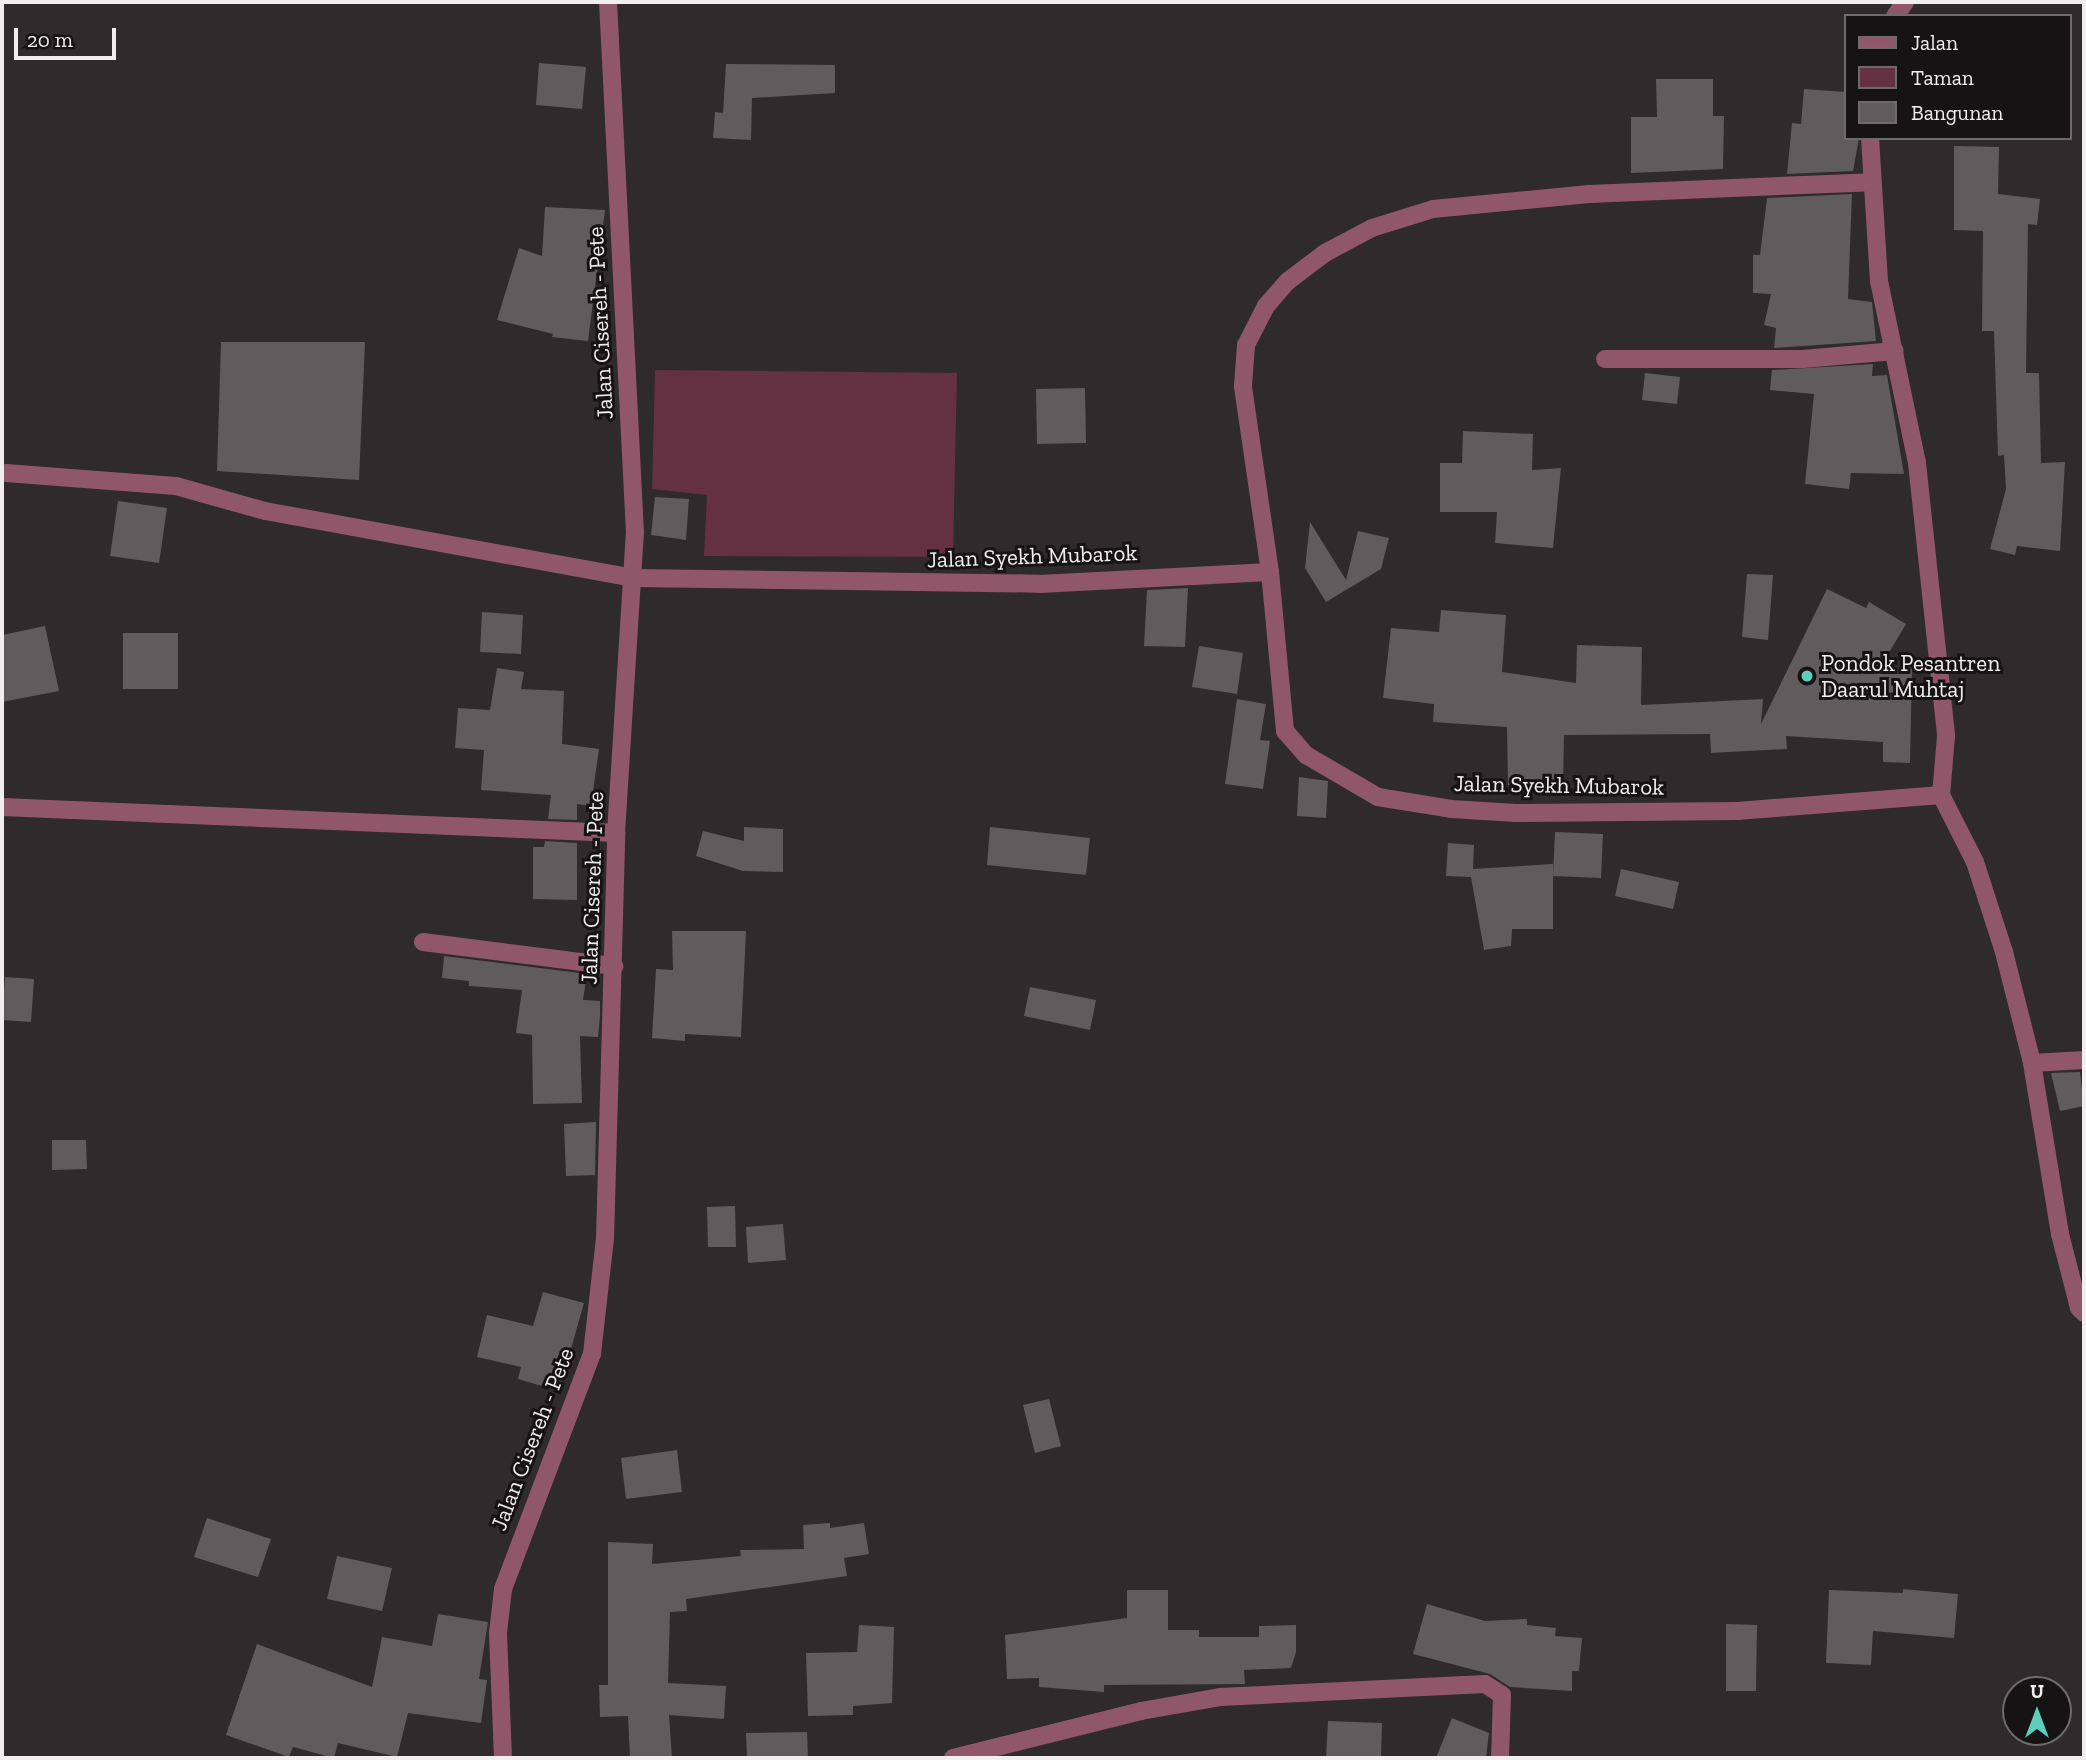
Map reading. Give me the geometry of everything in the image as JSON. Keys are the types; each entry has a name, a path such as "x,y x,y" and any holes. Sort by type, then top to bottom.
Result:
{"street":[{"name":"Jalan Cisereh - Pete","path":"503,1758 498,1633 503,1589 592,1354 605,1239 616,833 633,578 634,520 607,2"},
{"path":"1870,140 1879,281 1917,463 1946,736 1941,795 1975,862 2032,1063 2054,1208 2070,1276 2084,1313"},
{"path":"1270,572 1243,386 1246,345 1266,306 1288,281 1325,253 1372,228 1433,209 1589,194 1871,182"},
{"path":"1605,359 1803,359 1895,351"},
{"name":"Jalan Syekh Mubarok","path":"6,473 176,486 265,511 633,578 1040,584 1270,572 1286,731 1306,755 1378,797 1451,809 1516,813 1737,811 1941,795"},
{"path":"2,807 616,833"},
{"path":"423,942 614,966"},
{"path":"2032,1063 2084,1060"},
{"path":"953,1758 1141,1711 1220,1697 1485,1684 1502,1695 1500,1758"}],"green space":[{"path":"655,370 957,373 953,557 704,556 707,495 652,489"}],"building":[{"path":"539,63 586,67 582,109 536,105"},
{"path":"726,64 835,65 835,93 752,98 751,140 713,138 715,112 723,113"},
{"path":"1656,79 1713,79 1713,116 1724,116 1723,169 1631,173 1631,117 1657,117"},
{"path":"1804,89 1844,92 1844,140 1859,140 1853,171 1787,174 1792,123 1801,124"},
{"path":"1954,146 1999,147 1998,194 2040,199 2037,225 2028,224 2026,373 2039,373 2041,463 2065,462 2060,551 2017,546 2015,555 1990,549 2006,489 2004,455 1998,456 1994,331 1982,331 1983,231 1954,230"},
{"path":"1852,194 1848,299 1872,302 1876,341 1774,348 1776,328 1764,325 1771,294 1753,293 1753,255 1760,255 1767,198"},
{"path":"545,207 605,210 588,341 552,337 553,334 497,320 519,248 542,256"},
{"path":"221,342 365,342 359,480 217,471"},
{"path":"1873,364 1872,376 1887,375 1904,474 1851,473 1849,489 1805,484 1814,394 1770,390 1772,370"},
{"path":"1645,373 1680,377 1677,404 1642,400"},
{"path":"1085,388 1086,443 1037,444 1036,389"},
{"path":"1463,431 1533,434 1532,470 1561,468 1553,548 1495,543 1497,512 1440,512 1440,463 1462,463"},
{"path":"655,497 689,499 686,540 651,535"},
{"path":"118,501 167,508 159,563 110,556"},
{"path":"1310,522 1346,580 1358,531 1389,538 1381,569 1326,602 1305,568"},
{"path":"1747,574 1773,575 1768,640 1742,637"},
{"path":"1188,588 1185,647 1144,646 1147,590"},
{"path":"1827,589 1866,608 1869,602 1906,624 1881,666 1912,667 1910,763 1883,762 1883,742 1786,736 1787,749 1711,753 1710,734 1564,735 1563,786 1508,785 1507,727 1433,722 1434,704 1383,698 1391,628 1439,632 1441,610 1506,615 1502,672 1576,683 1577,645 1642,647 1641,705 1763,699 1761,724"},
{"path":"482,612 523,615 521,654 480,652"},
{"path":"45,626 59,691 2,702 2,635"},
{"path":"123,633 178,633 178,689 123,689"},
{"path":"1199,646 1243,653 1237,694 1192,687"},
{"path":"497,668 524,672 521,689 564,691 562,744 599,749 591,806 577,804 577,820 548,819 551,795 481,790 484,750 455,748 458,708 490,710"},
{"path":"1237,699 1266,704 1260,740 1270,741 1263,789 1225,784"},
{"path":"1299,777 1328,781 1326,818 1297,816"},
{"path":"744,827 783,829 783,872 743,871 696,856 703,831 744,841"},
{"path":"990,827 1090,838 1086,875 987,865"},
{"path":"1555,832 1603,834 1601,878 1553,876"},
{"path":"545,841 577,843 577,900 533,899 533,847 544,847"},
{"path":"1448,843 1474,845 1473,869 1553,864 1553,929 1512,929 1511,946 1484,950 1471,877 1446,876"},
{"path":"1621,869 1679,882 1673,909 1615,896"},
{"path":"672,931 746,931 741,1037 685,1034 685,1041 652,1038 656,969 673,970"},
{"path":"444,956 587,974 583,1000 600,1001 600,1016 598,1037 580,1036 582,1103 533,1104 532,1035 516,1033 522,990 469,986 469,981 442,978"},
{"path":"5,977 34,979 31,1022 2,1020"},
{"path":"1030,987 1096,1000 1090,1030 1024,1016"},
{"path":"2080,1072 2084,1106 2060,1111 2051,1073"},
{"path":"596,1122 595,1175 566,1176 564,1124"},
{"path":"52,1140 86,1140 87,1169 52,1170"},
{"path":"735,1206 736,1247 708,1247 707,1207"},
{"path":"783,1224 786,1260 748,1263 746,1227"},
{"path":"543,1292 584,1303 559,1391 518,1379 521,1367 477,1357 487,1315 533,1326"},
{"path":"1049,1399 1061,1446 1035,1453 1023,1405"},
{"path":"677,1450 682,1492 626,1499 621,1458"},
{"path":"207,1518 271,1539 258,1577 194,1557"},
{"path":"830,1523 830,1528 864,1523 869,1554 844,1558 847,1576 686,1599 687,1611 670,1612 668,1683 726,1686 724,1719 669,1715 672,1758 630,1758 628,1716 600,1717 599,1685 608,1685 608,1542 653,1544 652,1564 741,1556 740,1550 804,1549 803,1525"},
{"path":"337,1556 392,1568 382,1611 327,1599"},
{"path":"1903,1589 1958,1594 1954,1638 1873,1631 1871,1665 1826,1663 1829,1590 1903,1593"},
{"path":"1127,1590 1168,1590 1168,1630 1199,1630 1199,1637 1259,1637 1259,1626 1296,1625 1296,1652 1291,1668 1244,1670 1245,1684 1104,1685 1104,1692 1039,1687 1039,1678 1007,1679 1005,1635 1127,1618"},
{"path":"1427,1604 1485,1621 1527,1619 1527,1625 1556,1628 1555,1636 1582,1638 1579,1671 1572,1671 1572,1691 1510,1687 1490,1674 1413,1654"},
{"path":"438,1614 488,1622 479,1679 487,1680 481,1723 408,1713 397,1757 338,1743 334,1758 293,1747 289,1757 226,1735 257,1644 372,1687 382,1637 432,1646"},
{"path":"1726,1624 1757,1625 1756,1691 1726,1691"},
{"path":"859,1625 894,1627 892,1703 853,1706 853,1715 808,1716 806,1653 857,1652"},
{"path":"1452,1718 1489,1733 1486,1758 1436,1758"},
{"path":"1328,1721 1382,1723 1381,1758 1326,1758"},
{"path":"807,1732 808,1758 747,1758 746,1733"}],"place":[{"name":"Pondok Pesantren Daarul Muhtaj","path":"1807,676"}]}
